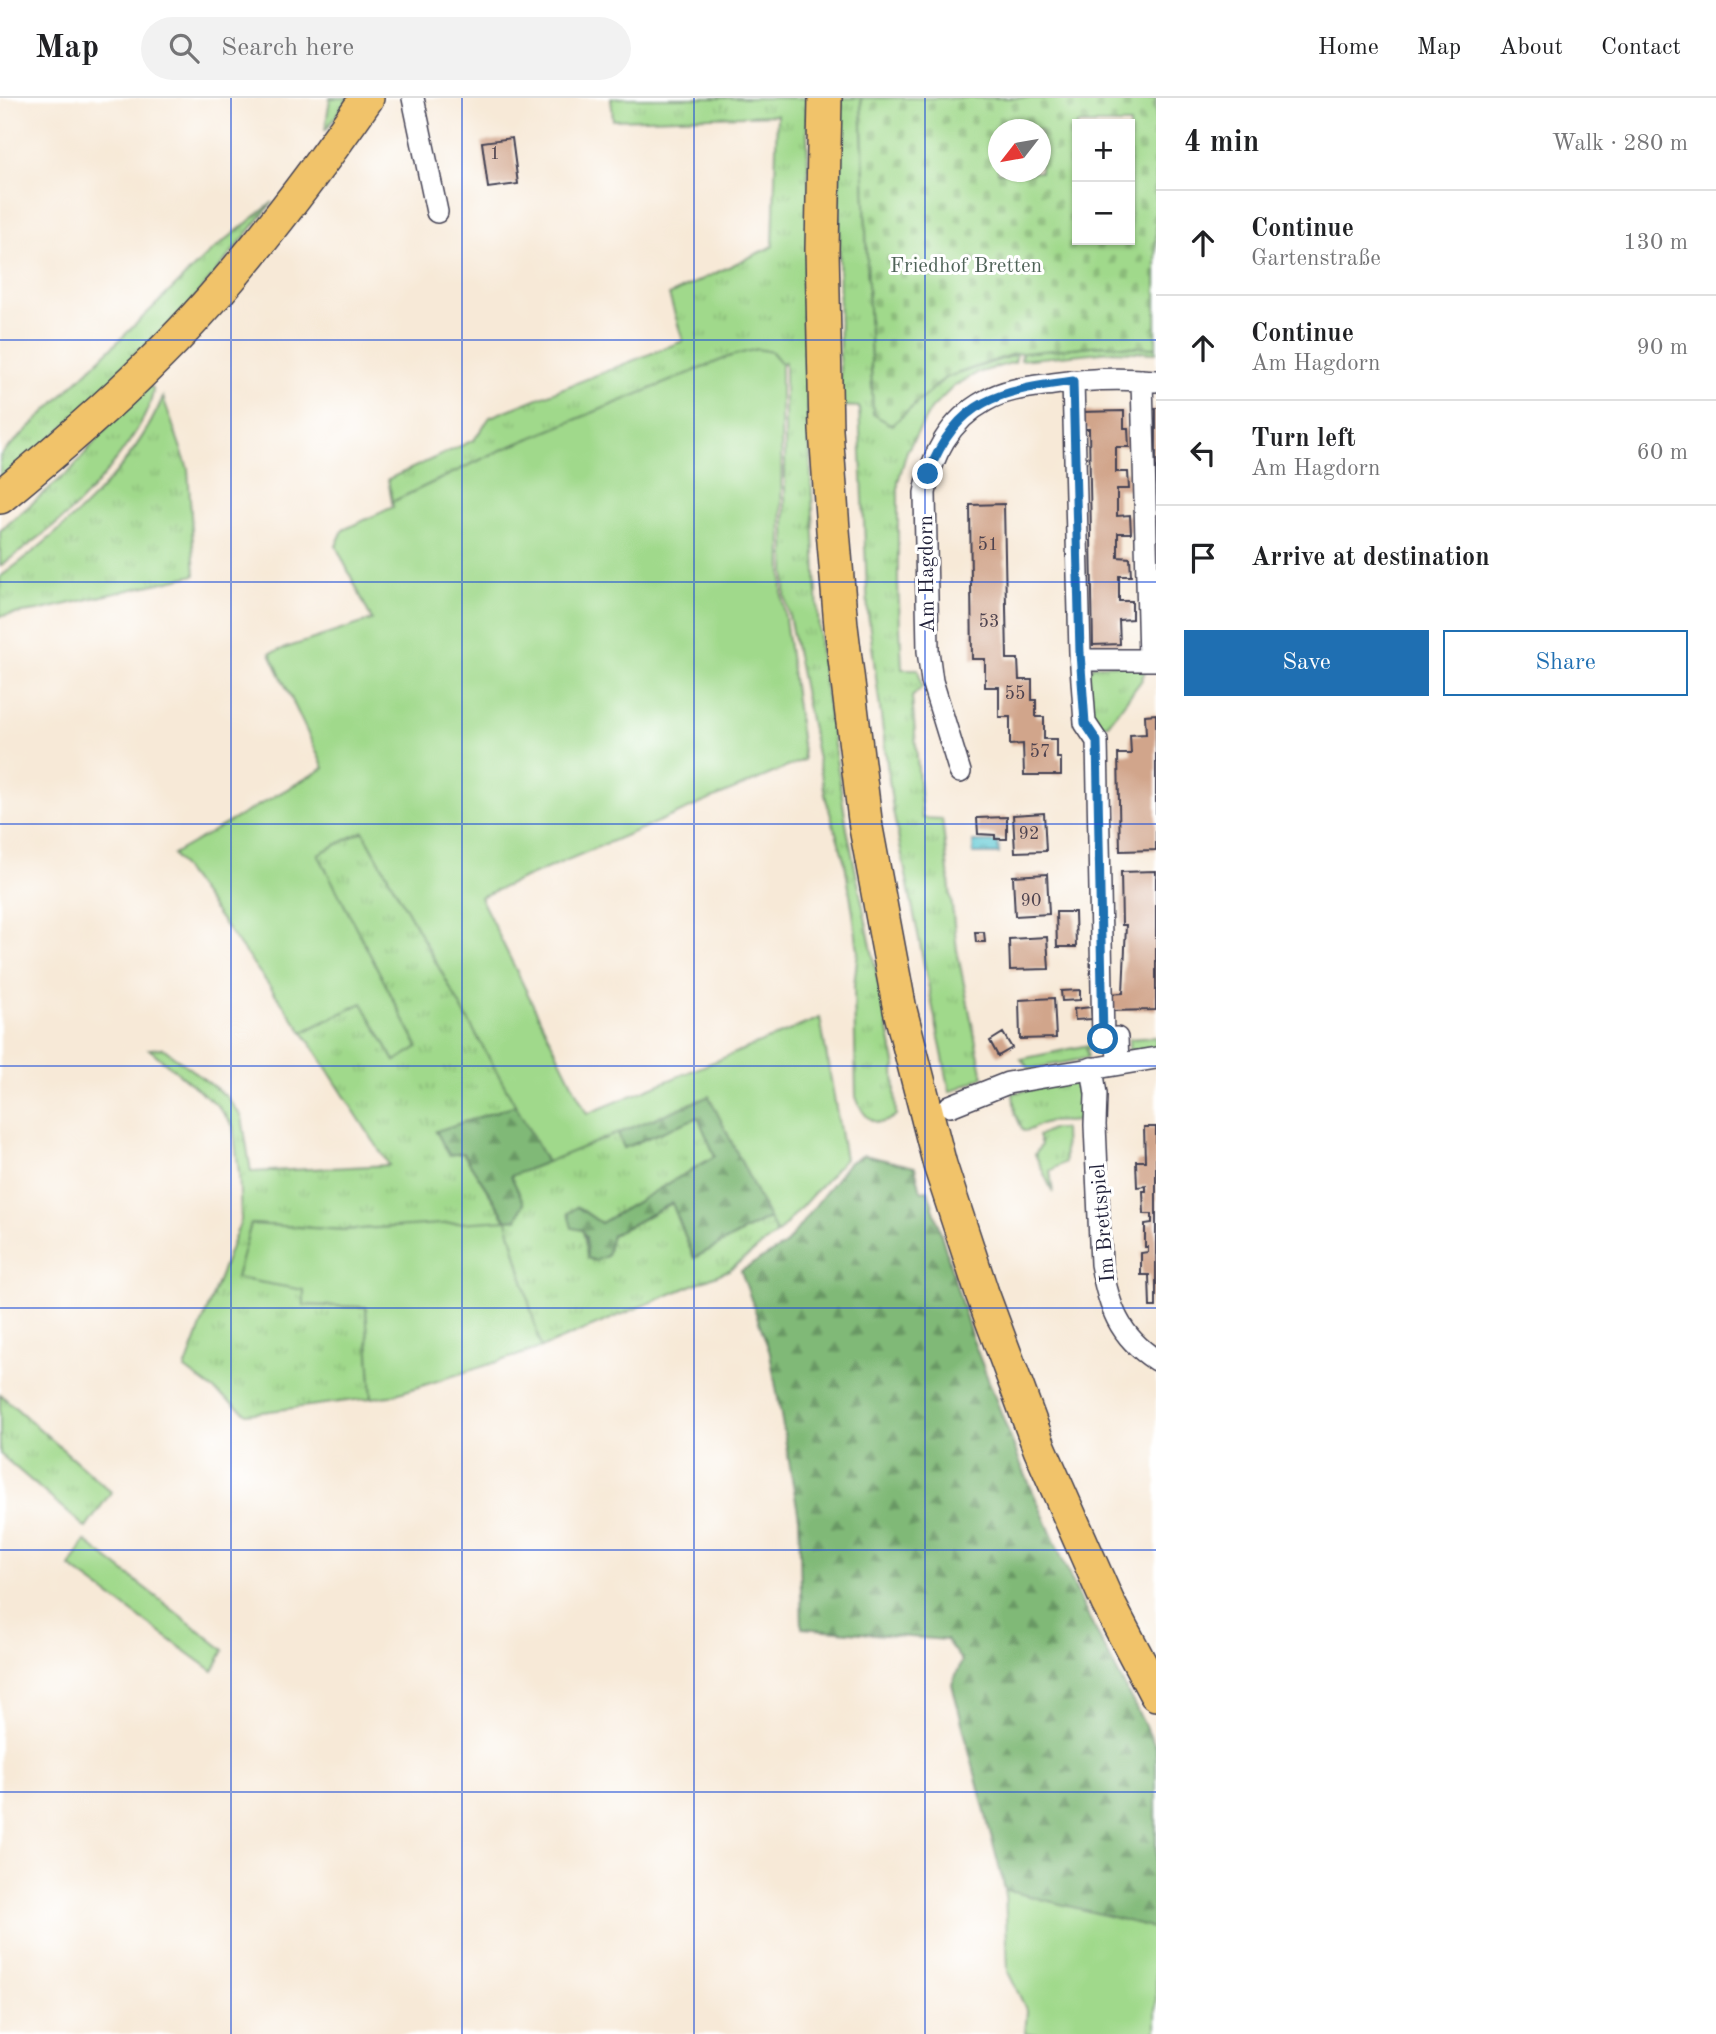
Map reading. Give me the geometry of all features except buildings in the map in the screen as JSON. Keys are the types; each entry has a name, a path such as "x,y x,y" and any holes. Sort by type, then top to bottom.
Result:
{"main road":[{"path":"0,497 68,442 197,315 320,165 367,98"},
{"path":"825,98 822,249 826,430 841,626 866,828 900,1010 940,1165 982,1293 1040,1449 1108,1604 1156,1694"}],"street":[{"path":"413,98 437,212"},
{"name":"Am Hagdorn","path":"960,772 933,681 928,651 925,493 928,474 937,451 948,434 985,400 1017,389 1073,381 1149,380 1153,660 1082,660"},
{"path":"1073,381 1085,723 1097,741 1103,1039 1117,1038 1118,1064"},
{"path":"950,1106 1008,1083 1156,1058"},
{"name":"Im Brettspiel","path":"1092,1068 1096,1094 1101,1264 1104,1281 1122,1330 1138,1349 1156,1360"}],"green space":[{"path":"330,98 349,98 325,131"},
{"path":"611,98 806,98 810,231 805,353 820,654 847,829 896,1068 896,1115 882,1122 876,1122 866,1116 856,1097 854,985 858,951 853,913 845,863 826,799 785,596 785,362 781,363 772,352 499,451 392,502 388,479 474,440 490,417 683,341 669,295 773,246 777,115 613,120"},
{"path":"841,98 861,98 873,414 892,425 945,378 1017,354 1015,362 977,373 953,387 931,409 907,451 898,482 898,582 902,669 918,669 922,687 912,697 922,818 942,819 957,950 983,1077 950,1092 893,811 868,614 859,407 840,406"},
{"name":"Friedhof Bretten","path":"861,98 1156,98 1156,348 1102,345 1013,354 945,378 892,425 873,414"},
{"path":"273,202 156,345 0,484 0,456 207,255"},
{"path":"1102,345 1156,348 1156,353 1112,351 1021,360 1022,353"},
{"path":"757,349 772,352 781,363 782,596 804,760 480,897 587,1114 820,1018 845,1159 777,1234 709,1096 547,1162 363,831 318,854 418,1047 395,1061 362,1003 303,1032 173,854 324,768 270,653 372,620 336,546 343,530 393,507 392,502 499,451 731,356"},
{"path":"147,384 153,388 143,418 107,472 69,513 0,566 0,531 72,469 128,402"},
{"path":"163,397 188,469 195,575 37,611 0,616 0,577 48,540 115,474 150,424"},
{"path":"1137,664 1145,671 1141,681 1108,724 1098,726 1090,719 1089,672 1094,665"},
{"path":"363,831 516,1105 436,1132 463,1153 506,1220 510,1176 618,1133 624,1148 698,1116 715,1156 601,1223 578,1207 587,1258 612,1235 672,1203 694,1258 769,1218 777,1234 729,1270 541,1348 506,1221 344,1230 251,1224 236,1278 305,1290 304,1305 366,1307 372,1398 247,1414 185,1369 241,1220 233,1126 218,1106 149,1049 163,1048 226,1096 242,1117 251,1172 389,1165 303,1032 362,1002 395,1061 418,1047 317,854"},
{"path":"1156,1037 1156,1049 1129,1051 1129,1039"},
{"path":"1098,1043 1099,1046 1086,1049 1088,1058 1030,1069 1021,1059"},
{"path":"1064,1083 1079,1083 1087,1093 1089,1115 1079,1120 1044,1123 1023,1131 1015,1113 1013,1093"},
{"path":"709,1096 769,1218 694,1258 672,1203 612,1235 607,1256 595,1261 587,1258 586,1237 582,1230 572,1228 568,1213 577,1207 601,1223 715,1156 698,1117 624,1148 618,1133"},
{"path":"516,1105 547,1162 511,1176 524,1203 517,1219 507,1220 463,1153 449,1155 436,1131"},
{"path":"1051,1129 1064,1129 1065,1162 1050,1171 1053,1193 1035,1154 1041,1145 1038,1136"},
{"path":"864,1155 915,1167 921,1191 928,1190 971,1335 1022,1467 1083,1606 1156,1747 1156,1930 1005,1890 952,1684 962,1661 946,1640 802,1628 799,1518 770,1353 741,1271 785,1245 848,1163"},
{"path":"507,1220 541,1348 390,1396 372,1398 366,1307 304,1305 304,1290 236,1278 251,1224 344,1230"},
{"path":"0,1394 111,1492 86,1528 0,1454"},
{"path":"85,1541 224,1650 213,1671 70,1567"},
{"path":"1005,1890 1156,1930 1156,2034 1025,2034 1027,2011 1008,1972"}],"water":[{"path":"973,842 998,842 999,854 973,854"}],"route":[{"path":"928,474 937,451 948,434 985,400 1017,389 1073,381 1080,653 1085,723 1097,741 1103,1039"}]}
